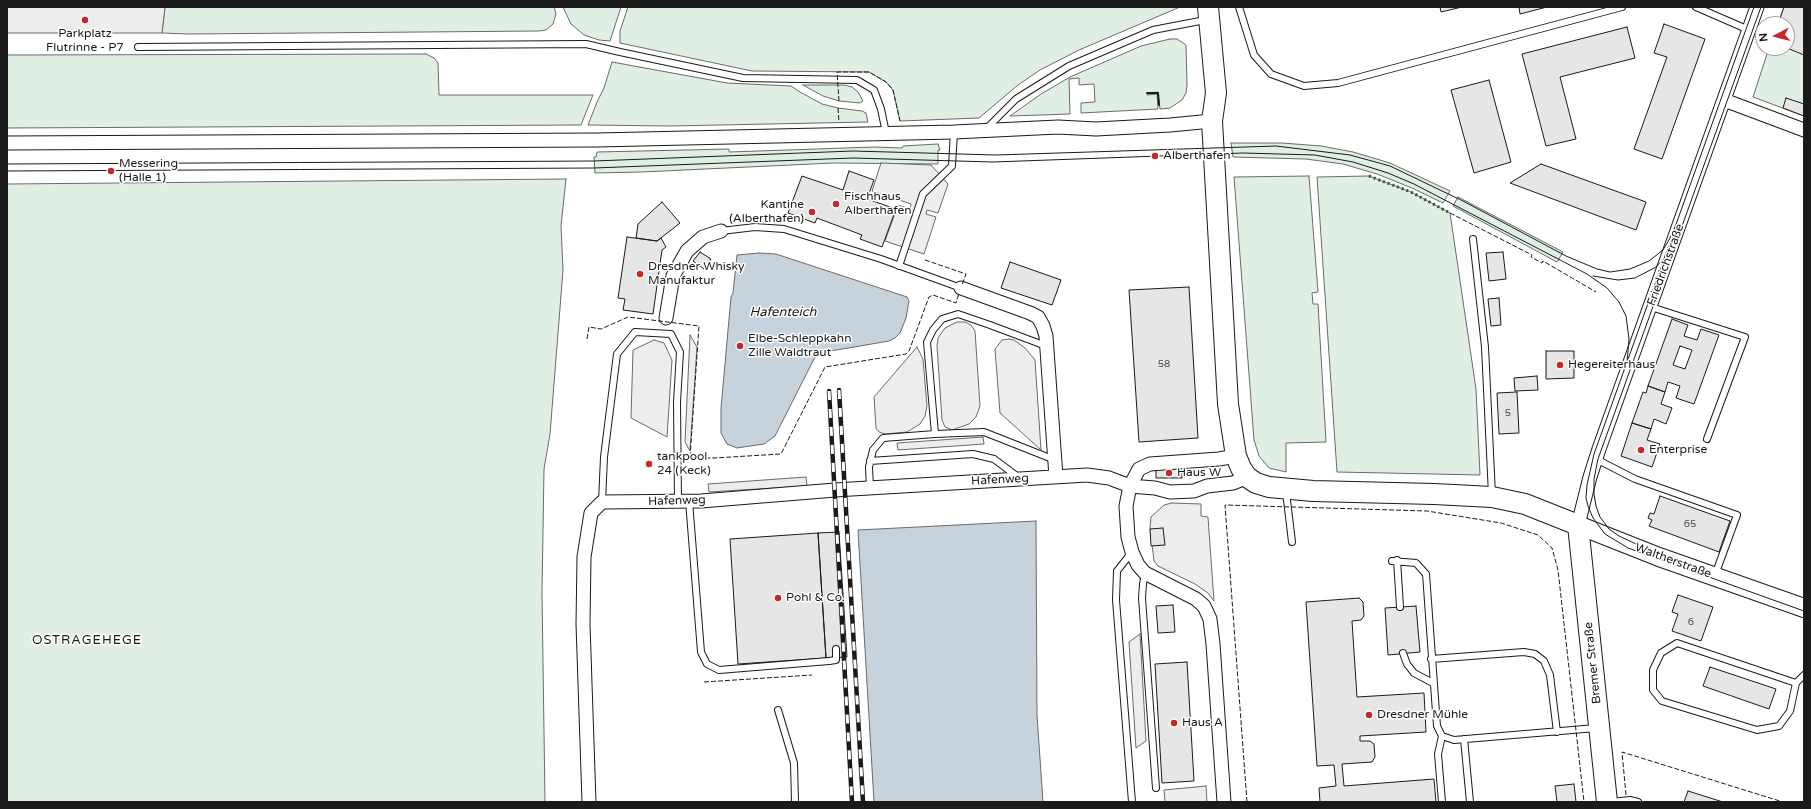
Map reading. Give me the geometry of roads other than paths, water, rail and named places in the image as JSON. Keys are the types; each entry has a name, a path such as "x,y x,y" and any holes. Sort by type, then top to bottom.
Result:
{"main road":[{"path":"1203,12 1203,93 1212,121 1228,404 1236,456 1247,477"},
{"name":"Waltherstraße","path":"1247,477 1256,483 1286,489 1492,497 1525,504 1804,608"},
{"name":"Bremer Straße","path":"1578,525 1607,802"}],"street":[{"name":"Friedrichstraße","path":"1578,525 1596,459 1758,7"},
{"path":"1724,100 1804,130"},
{"path":"7,143 597,140 886,134 1058,127 1096,129 1158,126 1212,121"},
{"path":"666,318 673,276 686,252 703,237 721,231"},
{"path":"961,288 1038,317 1043,326 1046,336 1056,477"},
{"path":"1224,802 1210,619 1204,606 1196,599 1145,573 1138,565 1132,552 1126,525 1126,506 1130,486 1139,469 1150,464 1219,459 1236,456"},
{"name":"Hafenweg","path":"602,502 684,502 870,488 1087,475 1109,478 1130,486 1155,488 1170,492 1194,491 1207,486 1234,483 1247,477"},
{"path":"589,802 583,624 584,557 591,514 602,502"}],"lane":[{"path":"1239,7 1254,55 1271,74 1304,86 1338,83 1622,7"},
{"path":"1696,7 1749,30"},
{"path":"985,130 1016,99 1069,66 1153,30 1203,12"},
{"path":"138,47 586,44 743,78 857,80 874,90 881,110 886,134"},
{"path":"899,266 923,194 952,166 954,132"},
{"path":"721,231 755,227 784,229 899,266 961,288"},
{"path":"1473,239 1485,347 1492,497"},
{"path":"1651,307 1745,337 1707,439"},
{"path":"935,434 927,342 933,330 942,319 958,314 990,324 1046,346"},
{"path":"602,502 604,457 617,354 634,332 671,334 680,352 678,402 684,502 701,652 707,664 719,670 829,661 836,660 836,649"},
{"path":"870,488 870,461 873,450 883,438 984,432 1055,460"},
{"path":"870,461 973,454 994,459 1020,479"},
{"path":"1596,459 1635,479 1737,515 1715,576"},
{"path":"1286,489 1292,542"},
{"path":"1132,552 1117,571 1116,600 1132,802"},
{"path":"1400,607 1394,560 1416,563 1426,574 1437,726 1442,736 1438,754 1442,802"},
{"path":"1145,573 1142,598 1156,788"},
{"path":"1796,683 1677,643 1661,653 1653,670 1653,690 1662,701 1757,730 1779,726 1790,711 1796,683 1804,675"},
{"path":"1431,659 1524,652 1535,654 1544,661 1550,675 1557,732"},
{"path":"1403,653 1407,664 1414,673 1433,683"},
{"path":"778,710 794,763 795,802"},
{"path":"1442,736 1454,740 1600,728"},
{"path":"1464,739 1470,802"},
{"path":"1612,802 1630,800 1638,802"}],"water":[{"name":"Hafenteich","path":"759,253 776,254 907,297 909,301 906,318 900,333 895,338 889,341 819,353 814,359 775,436 764,444 737,448 727,444 721,433 721,408 731,297 733,293 737,255"},
{"path":"1036,521 1037,715 1043,802 874,802 858,530"}],"tram line":[{"path":"1674,230 1754,7"},
{"path":"1653,552 1619,536 1609,529 1600,517 1596,506 1594,479 1598,459 1761,7"},
{"path":"7,164 594,161 853,151 996,155 1276,146 1350,155 1390,166 1463,201 1566,256 1597,269 1610,272 1630,269 1649,261 1663,250 1676,225"},
{"path":"7,171 594,168 853,158 993,162 1243,153 1315,155 1353,162 1388,173 1414,184 1587,274 1607,288 1619,302 1626,316 1629,339 1627,363"},
{"path":"1669,245 1594,454 1587,485 1586,498 1588,506 1593,518 1605,534 1628,548 1804,611"},
{"path":"1593,276 1618,280 1635,278 1656,267 1662,260"}],"railway":[{"path":"839,390 863,802"},
{"path":"829,391 852,802"}],"place":[{"name":"Parkplatz Flutrinne - P7","path":"85,20"},
{"name":"Alberthafen","path":"1155,156"},
{"name":"Messering (Halle 1)","path":"111,171"},
{"name":"Fischhaus Alberthafen","path":"836,204"},
{"name":"Kantine (Alberthafen)","path":"812,212"},
{"name":"Dresdner Whisky Manufaktur","path":"640,274"},
{"name":"Elbe-Schleppkahn Zille Waldtraut","path":"740,346"},
{"name":"Hegereiterhaus","path":"1560,365"},
{"name":"Enterprise","path":"1641,450"},
{"name":"tankpool 24 (Keck)","path":"649,464"},
{"name":"Haus W","path":"1169,473"},
{"name":"Pohl & Co.","path":"778,598"},
{"name":"Dresdner Mühle","path":"1369,715"},
{"name":"Haus A","path":"1174,723"}],"district":[{"name":"OSTRAGEHEGE","path":"87,641"}]}
